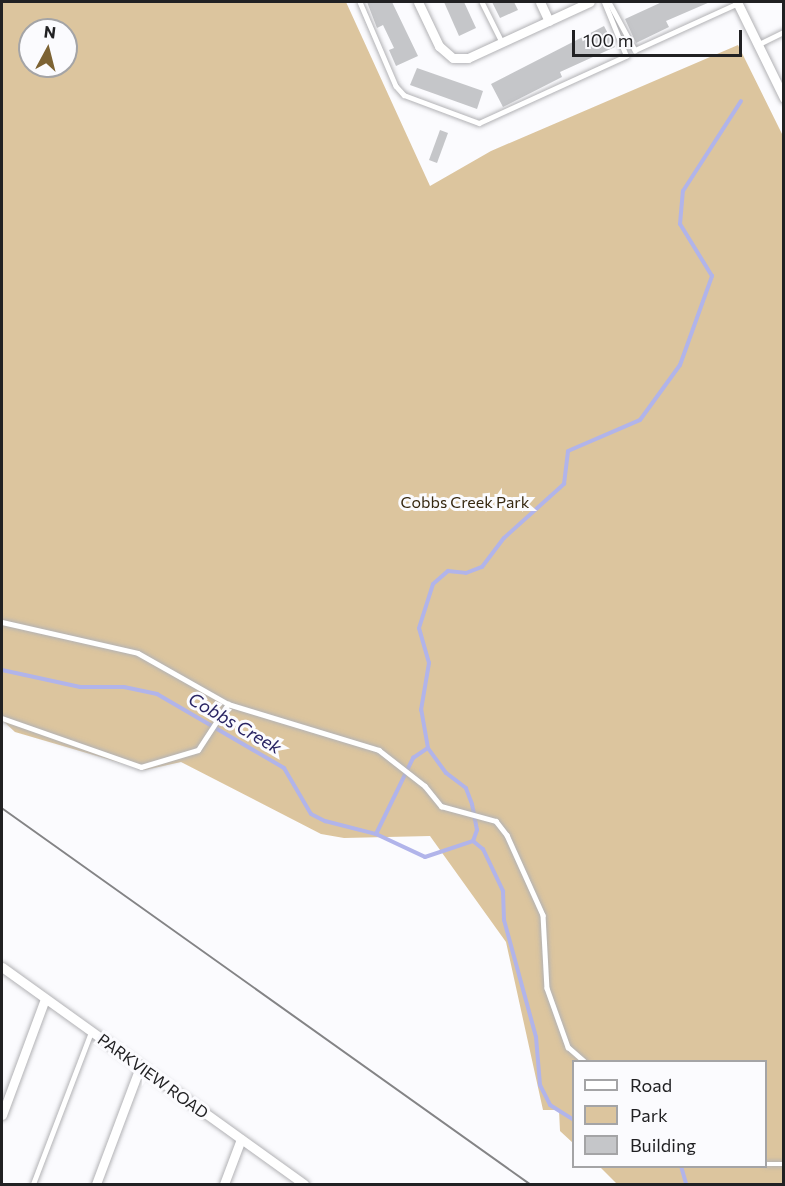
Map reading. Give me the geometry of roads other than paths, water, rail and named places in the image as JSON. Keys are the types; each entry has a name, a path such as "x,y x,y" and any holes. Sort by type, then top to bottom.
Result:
{"street":[{"path":"418,2 443,50 453,58 468,58 590,2"},
{"path":"540,2 549,21"},
{"path":"738,2 782,95"},
{"name":"PARKVIEW ROAD","path":"2,968 304,1185"},
{"path":"2,1115 45,999"},
{"path":"96,1185 140,1067"},
{"path":"224,1185 241,1139"}],"lane":[{"path":"360,2 396,86 415,99 479,123 626,56 607,2"},
{"path":"482,2 502,43"},
{"path":"607,2 635,50 738,2"},
{"path":"757,45 783,32"},
{"path":"2,622 138,653 228,704 379,750 399,769 414,778 441,806 496,821 507,835 543,915 547,988 568,1047 583,1060"},
{"path":"2,718 141,767 198,750 216,718 228,704"},
{"path":"33,1185 91,1032"},
{"path":"767,1164 783,1164"}],"waterway":[{"path":"473,841 477,830 466,788 446,773 428,748 421,710 429,663 419,628 433,584 448,571 466,573 482,567 504,538 564,484 568,451 640,420 680,365 712,276 680,224 683,191 741,101"},
{"name":"Cobbs Creek","path":"2,670 80,687 124,687 157,694 284,768 311,814 325,821 376,834 425,857 473,841 483,849 503,891 504,920 536,1037 540,1085 550,1105 572,1119"},
{"path":"376,834 413,758 428,748"},
{"name":"Cobbs Creek","path":"682,1168 686,1184"}],"tram line":[{"path":"2,808 530,1184"}],"park label":[{"name":"Cobbs Creek Park","path":"465,502"}]}
